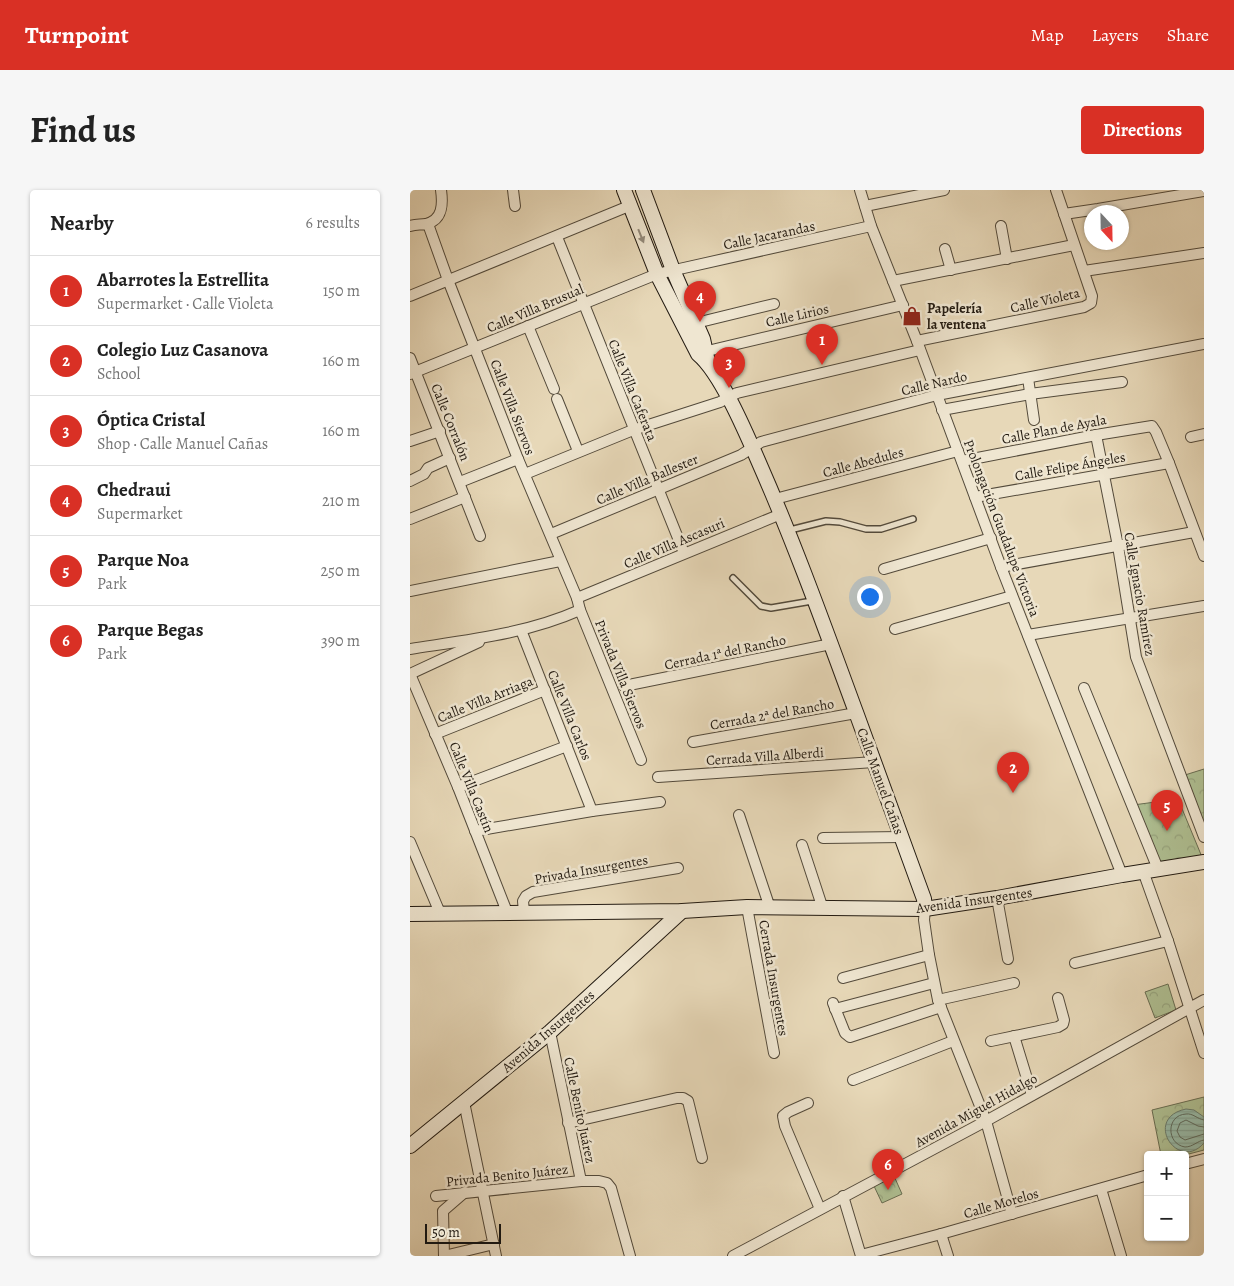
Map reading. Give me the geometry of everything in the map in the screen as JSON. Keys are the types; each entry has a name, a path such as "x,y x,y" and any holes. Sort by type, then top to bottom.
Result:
{"street":[{"path":"410,226 428,224 438,217 442,208 440,190"},
{"path":"513,190 515,206"},
{"name":"Calle Manuel Cañas","path":"624,190 657,274 728,398 752,446 816,600 924,899 924,920 934,983 953,1041 986,1121 1012,1214"},
{"name":"Calle Manuel Cañas","path":"642,190 696,323 704,356"},
{"name":"Prolongación Guadalupe Victoria","path":"860,190 1012,596 1122,875"},
{"path":"866,206 944,190"},
{"path":"1056,190 1084,272 1204,253"},
{"path":"1064,214 1204,191"},
{"path":"410,296 629,206"},
{"name":"Calle Villa Siervos","path":"428,224 518,459 577,598"},
{"name":"Calle Jacarandas","path":"673,270 872,226"},
{"path":"1000,226 1007,259"},
{"name":"Calle Villa Caferata","path":"557,237 684,553"},
{"path":"893,281 1074,245"},
{"path":"945,249 951,270"},
{"name":"Calle Villa Brusual","path":"413,373 584,302 657,274 673,270"},
{"name":"Calle Violeta","path":"525,474 633,430 728,398 737,393 918,345 1084,307 1091,303 1092,296 1084,272"},
{"path":"696,323 774,304"},
{"name":"Calle Lirios","path":"704,356 902,305"},
{"path":"528,326 578,452"},
{"name":"Calle Nardo","path":"752,446 937,394 1204,344"},
{"name":"Calle Corralón","path":"410,358 413,373 440,431 480,536"},
{"path":"1028,378 1034,420"},
{"path":"942,410 1030,394 1122,382"},
{"name":"Calle Plan de Ayala","path":"960,456 1152,426 1168,463"},
{"path":"410,441 440,431"},
{"path":"1190,437 1204,434"},
{"name":"Calle Ignacio Ramírez","path":"1096,435 1118,546 1136,657 1204,837"},
{"name":"Calle Villa Ballester","path":"551,534 741,455 752,446"},
{"name":"Calle Abedules","path":"775,499 960,456"},
{"path":"410,481 424,474 428,468 450,458"},
{"path":"460,482 518,459"},
{"path":"1168,463 1204,556"},
{"name":"Calle Felipe Ángeles","path":"976,497 1168,463"},
{"path":"410,519 465,497"},
{"name":"Calle Villa Ascasuri","path":"577,598 781,514"},
{"path":"1001,567 1194,532"},
{"path":"884,569 991,538"},
{"path":"410,591 560,561"},
{"path":"895,629 1012,596"},
{"name":"Privada Villa Siervos","path":"577,598 580,610 640,760"},
{"path":"1028,635 1204,606"},
{"path":"410,649 491,637 559,619 580,610"},
{"name":"Calle Villa Carlos","path":"521,630 592,811"},
{"path":"410,674 491,637"},
{"name":"Cerrada 1ª del Rancho","path":"624,686 832,644"},
{"name":"Calle Villa Castín","path":"410,674 508,912"},
{"path":"1084,688 1158,869"},
{"name":"Calle Villa Arriaga","path":"435,734 545,690"},
{"name":"Cerrada 2ª del Rancho","path":"692,742 856,713"},
{"path":"458,787 567,746"},
{"name":"Cerrada Villa Alberdi","path":"658,778 874,762"},
{"path":"475,831 592,811 660,802"},
{"path":"739,815 770,908"},
{"path":"823,838 902,837"},
{"path":"410,842 440,913"},
{"path":"802,845 823,909"},
{"name":"Avenida Insurgentes","path":"410,914 682,911 747,907 925,909 1204,862"},
{"name":"Privada Insurgentes","path":"524,912 523,901 526,896 533,892 678,868"},
{"path":"1143,871 1204,1053"},
{"path":"997,898 1008,959"},
{"name":"Cerrada Insurgentes","path":"747,907 774,1053"},
{"name":"Avenida Insurgentes","path":"410,1146 550,1032 682,911"},
{"path":"1075,963 1168,941"},
{"path":"843,978 929,955"},
{"path":"934,983 834,1006 845,1033 850,1037 940,1004 1014,983"},
{"path":"991,1041 1058,1027 1063,1024 1064,1020 1058,998"},
{"name":"Avenida Miguel Hidalgo","path":"739,1254 843,1196 986,1121 1204,1000"},
{"name":"Calle Benito Juárez","path":"550,1032 581,1181 599,1181 607,1183 611,1188 630,1256"},
{"path":"1014,1036 1032,1095"},
{"path":"853,1080 953,1041"},
{"path":"568,1122 683,1098 688,1102 702,1158"},
{"path":"464,1102 496,1256"},
{"path":"808,1103 783,1116 785,1126 820,1209"},
{"path":"1189,1163 1204,1158"},
{"name":"Calle Morelos","path":"861,1255 1144,1176"},
{"name":"Privada Benito Juárez","path":"436,1196 581,1181"},
{"path":"1101,1189 1121,1256"},
{"path":"465,1192 443,1211 444,1256 494,1244"},
{"path":"843,1196 861,1255"},
{"path":"941,1234 948,1256"}],"lane":[{"path":"788,531 826,522 840,522 866,529 881,529 913,519"},
{"path":"732,578 761,606 770,608 816,600"}],"green space":[{"path":"1204,769 1204,828 1185,775"},
{"path":"1178,799 1202,857 1156,866 1133,805"},
{"path":"1168,984 1176,1010 1155,1018 1145,992"},
{"path":"1204,1097 1204,1150 1189,1154 1189,1151 1160,1151 1152,1110"},
{"path":"894,1176 902,1194 882,1203 874,1186"}],"water":[{"path":"1186,1109 1194,1110 1204,1117 1204,1143 1194,1151 1182,1151 1175,1148 1169,1141 1166,1132 1167,1122 1173,1114"}],"place":[{"name":"Papelería la ventena","path":"912,316"},
{"name":"Chedraui","path":"700,322"},
{"name":"Abarrotes la Estrellita","path":"822,365"},
{"name":"Óptica Cristal","path":"729,388"},
{"name":"Colegio Luz Casanova","path":"1013,793"},
{"name":"Parque Noa","path":"1167,831"},
{"name":"Parque Begas","path":"888,1190"}]}
